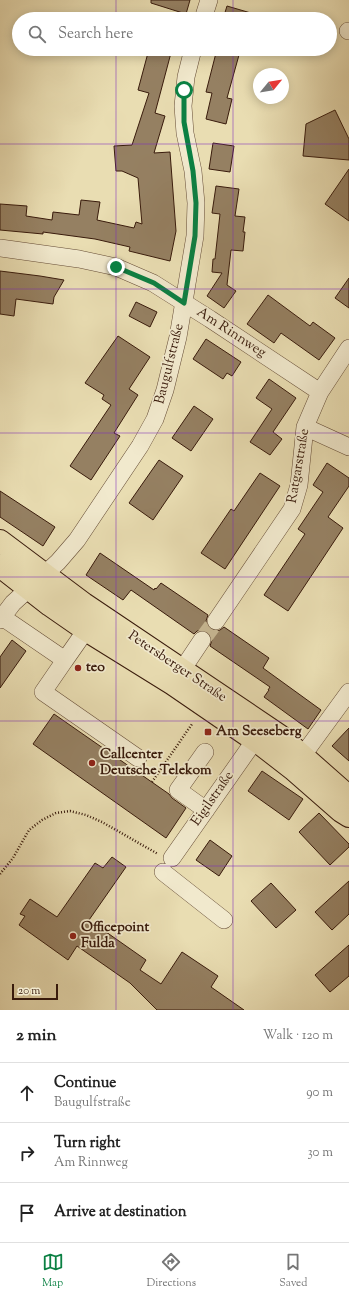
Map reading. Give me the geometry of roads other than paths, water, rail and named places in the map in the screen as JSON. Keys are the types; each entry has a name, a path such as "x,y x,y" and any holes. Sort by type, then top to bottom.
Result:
{"main road":[{"name":"Petersberger Straße","path":"0,541 84,604 280,736 349,797"},
{"name":"Petersberger Straße","path":"0,566 86,630 162,678 255,740 293,769 349,816"}],"street":[{"path":"205,12 209,0"},
{"name":"Baugulfstraße","path":"29,588 58,562 77,540 140,446 155,419 165,390 184,303 196,222 193,171 185,133 183,106 186,77 191,56"},
{"name":"Am Rinnweg","path":"0,248 79,259 116,267 154,283 320,392"},
{"name":"Ratgarstraße","path":"216,621 292,509 299,485 305,427 320,392 344,365 349,348"},
{"path":"305,427 349,447"},
{"path":"29,588 13,603 1,619 65,660"},
{"path":"86,630 43,692 138,758"},
{"path":"182,670 202,640"},
{"path":"303,755 349,692"},
{"name":"Eigilstraße","path":"172,858 255,740"},
{"path":"205,752 178,790 206,810"},
{"path":"163,872 224,920"}],"tunnel":[{"path":"202,640 216,621"}],"place":[{"name":"teo","path":"78,668"},
{"name":"Am Seeseberg","path":"208,732"},
{"name":"Callcenter Deutsche Telekom","path":"92,763"},
{"name":"Officepoint Fulda","path":"73,936"}]}
